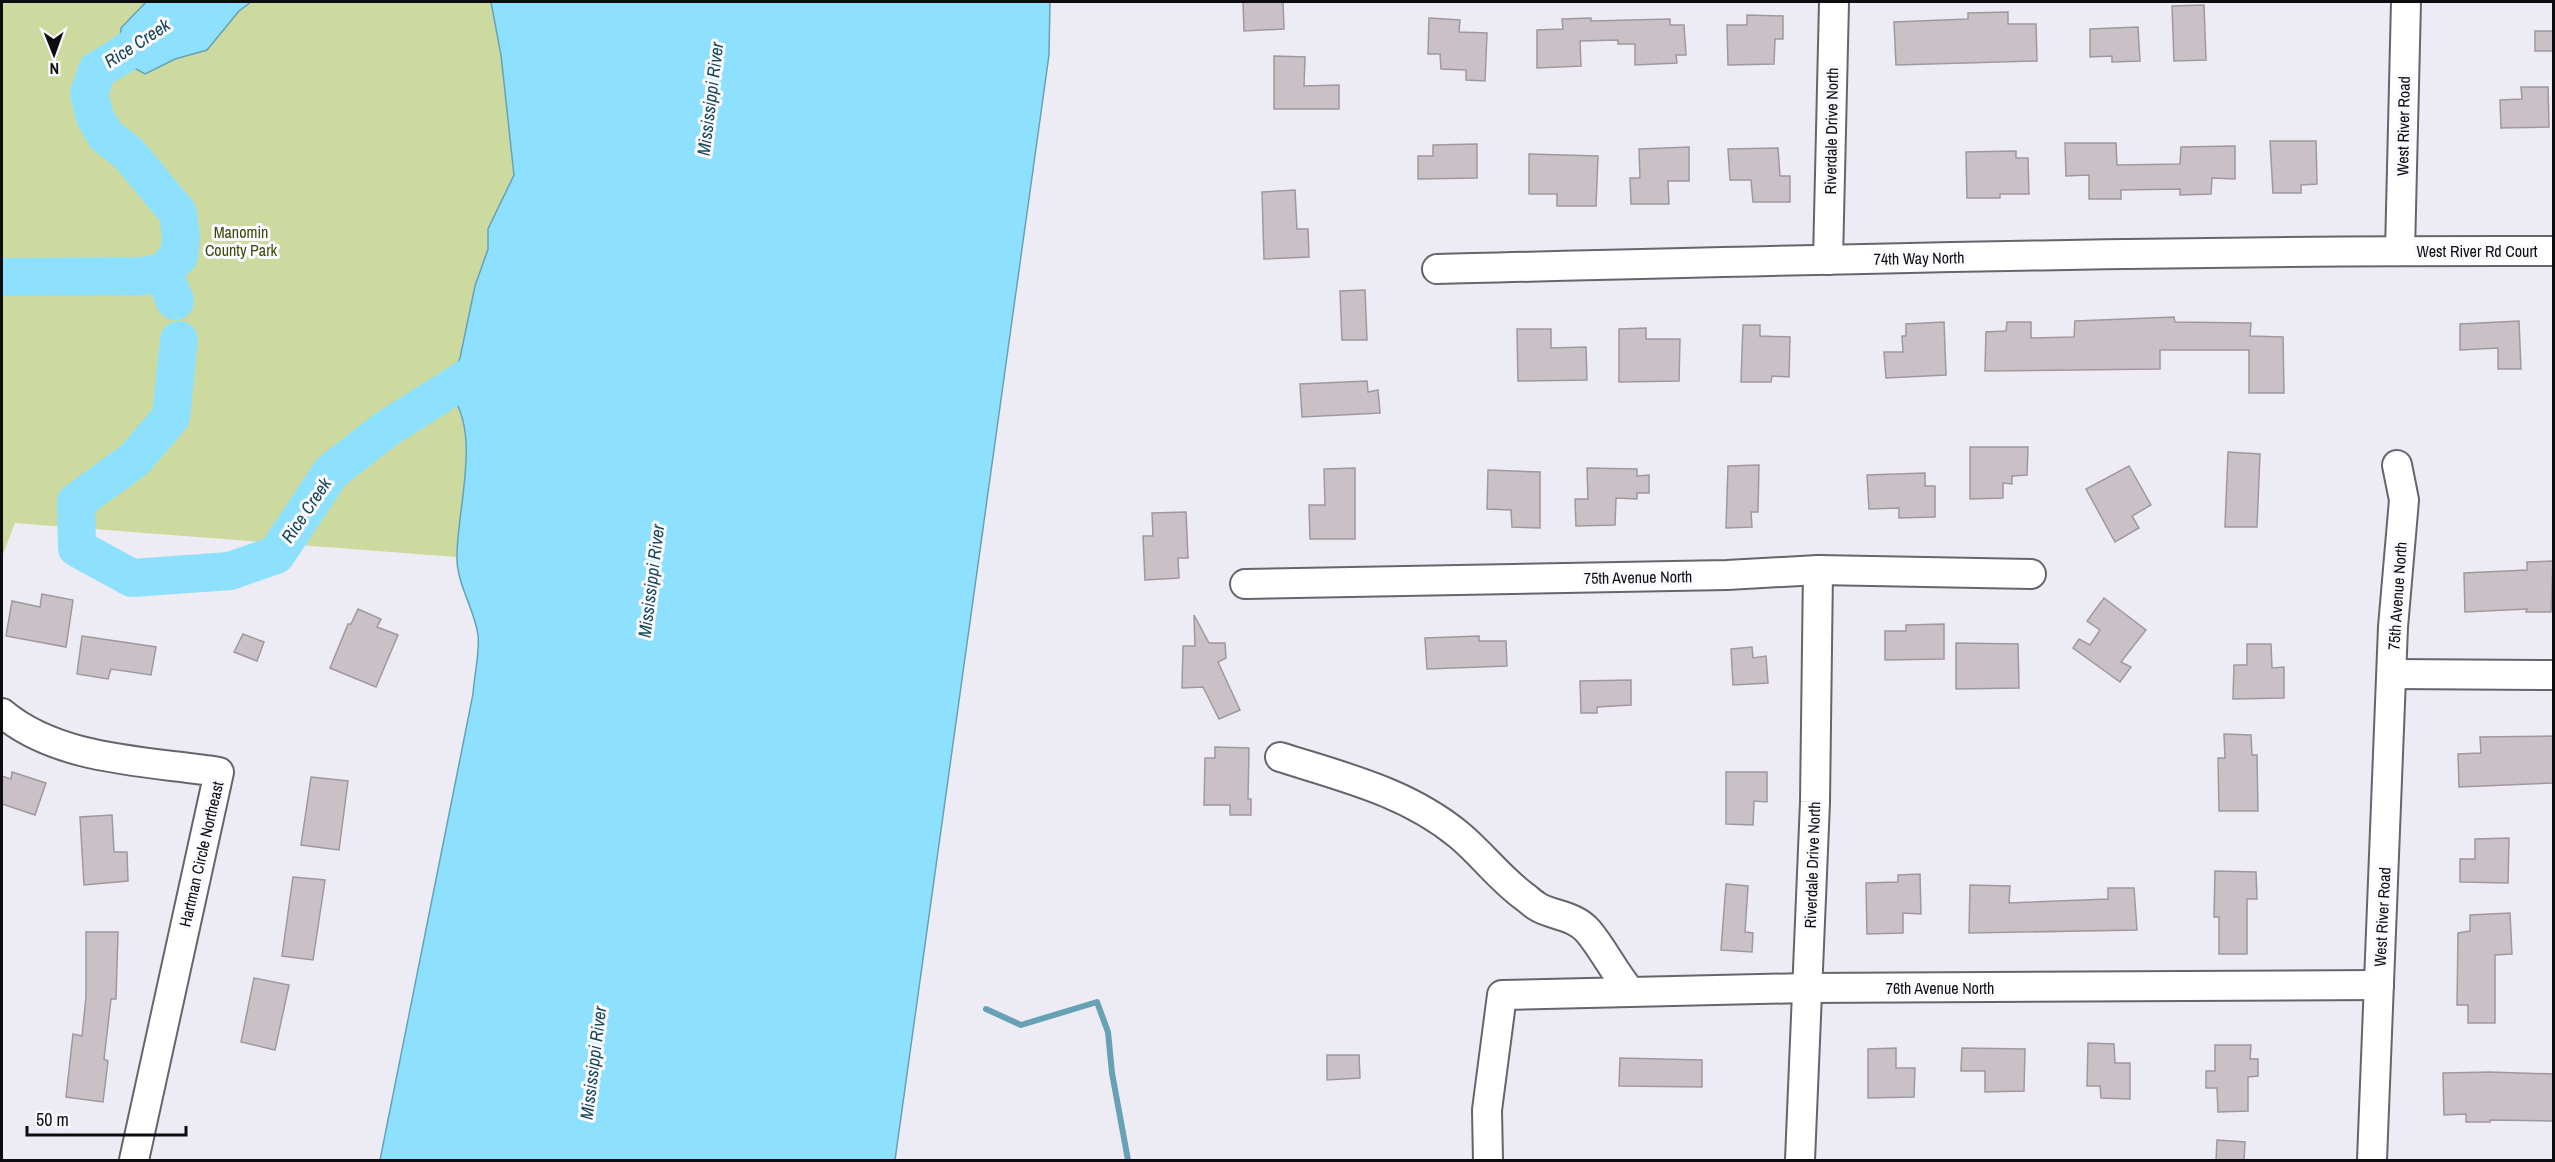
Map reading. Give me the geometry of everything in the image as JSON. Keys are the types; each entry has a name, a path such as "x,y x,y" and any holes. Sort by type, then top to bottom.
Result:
{"street":[{"name":"Riverdale Drive North","path":"1828,260 1834,2"},
{"name":"West River Road","path":"2400,251 2406,2"},
{"name":"74th Way North","path":"1437,269 2400,251"},
{"name":"West River Rd Court","path":"2400,251 2553,251"},
{"name":"75th Avenue North","path":"2397,465 2404,500 2393,627 2392,674 2553,675"},
{"name":"Riverdale Drive North","path":"1800,1161 1815,802 1818,570"},
{"name":"75th Avenue North","path":"1245,584 1715,575 1818,570 2031,574"},
{"name":"West River Road","path":"2372,1161 2392,674"},
{"name":"Hartman Circle Northeast","path":"2,713 16,725 52,743 82,752 219,772 134,1161"},
{"path":"1280,757 1384,790 1420,807 1458,834 1489,862 1509,886 1541,909 1564,915 1587,929 1617,976 1630,991"},
{"name":"76th Avenue North","path":"1488,1161 1487,1110 1502,995 1807,988 2379,985"}],"green space":[{"name":"Manomin County Park","path":"2,2 491,2 501,55 514,175 488,229 488,249 475,286 460,358 446,388 457,404 466,446 464,492 456,557 15,523 2,557"}],"water":[{"path":"146,2 251,2 239,11 207,50 175,59 145,74 118,59 121,28"},
{"name":"Mississippi River","path":"491,2 1050,2 1049,55 895,1160 380,1160 473,694 478,657 476,626 457,566 466,468 464,424 457,405 446,388 460,358 475,286 488,249 488,229 514,175 501,55"}],"building":[{"path":"1243,2 1283,2 1284,29 1244,31"},
{"path":"2204,5 2206,60 2174,61 2172,6"},
{"path":"2008,12 2008,24 2036,24 2037,61 1896,65 1894,22 1968,19 1968,13"},
{"path":"1747,15 1783,16 1783,39 1775,39 1774,64 1728,65 1727,25 1747,25"},
{"path":"1429,18 1460,20 1459,32 1487,33 1485,81 1466,80 1466,70 1441,69 1440,54 1428,54"},
{"path":"1591,18 1591,21 1670,19 1670,25 1684,25 1686,55 1676,55 1677,63 1635,65 1635,44 1618,44 1618,40 1580,41 1581,66 1537,68 1537,30 1563,29 1562,19"},
{"path":"2138,27 2140,61 2112,62 2112,56 2090,57 2090,29"},
{"path":"2535,31 2553,31 2553,51 2535,51"},
{"path":"1274,56 1305,57 1304,86 1339,85 1339,109 1274,109"},
{"path":"2521,87 2548,87 2549,127 2501,128 2500,100 2522,99"},
{"path":"2270,141 2316,141 2317,184 2301,185 2301,193 2273,193"},
{"path":"2065,143 2116,143 2117,165 2180,164 2181,147 2235,146 2235,179 2212,178 2211,194 2180,195 2180,189 2121,190 2121,199 2089,199 2089,175 2066,176"},
{"path":"1477,144 1477,178 1418,179 1418,156 1433,156 1433,145"},
{"path":"1689,147 1689,181 1668,181 1669,204 1631,204 1630,178 1640,178 1639,149"},
{"path":"1778,148 1780,176 1790,176 1790,202 1753,202 1751,180 1730,180 1728,149"},
{"path":"2016,151 2016,158 2028,158 2029,194 2000,194 2000,198 1967,198 1966,152"},
{"path":"1529,154 1598,156 1596,206 1557,206 1557,194 1529,194"},
{"path":"1295,190 1297,229 1308,229 1309,257 1264,259 1262,192"},
{"path":"1365,290 1367,340 1342,340 1340,291"},
{"path":"2174,317 2175,322 2251,323 2250,336 2283,337 2284,393 2249,393 2249,350 2160,350 2160,369 1985,371 1986,332 2006,331 2007,322 2031,322 2031,338 2074,337 2075,321"},
{"path":"2519,321 2521,369 2498,369 2498,348 2460,350 2460,324"},
{"path":"1944,322 1946,375 1886,378 1884,352 1903,352 1902,336 1906,336 1906,324"},
{"path":"1743,325 1760,325 1760,336 1790,337 1789,377 1772,376 1771,382 1741,382"},
{"path":"1646,328 1646,339 1680,339 1679,381 1619,382 1619,329"},
{"path":"1517,329 1551,329 1551,348 1586,347 1587,380 1518,381"},
{"path":"1367,381 1368,392 1378,390 1380,413 1302,417 1300,384"},
{"path":"1970,447 2028,447 2027,475 2012,476 2012,484 2003,483 2003,498 1970,499"},
{"path":"2228,452 2260,454 2257,527 2225,527"},
{"path":"1759,465 1758,512 1751,512 1752,527 1726,528 1728,466"},
{"path":"2129,466 2151,505 2132,516 2139,528 2115,542 2086,489"},
{"path":"1355,468 1355,539 1310,539 1309,505 1325,505 1324,469"},
{"path":"1587,468 1637,469 1637,476 1649,475 1649,493 1637,493 1637,499 1616,498 1615,525 1576,526 1575,499 1588,499"},
{"path":"1488,470 1540,472 1540,528 1512,527 1511,510 1487,509"},
{"path":"1925,473 1925,486 1935,486 1935,517 1899,518 1899,508 1869,509 1867,475"},
{"path":"1186,512 1188,558 1178,558 1179,578 1145,580 1143,536 1153,536 1152,513"},
{"path":"2553,561 2551,612 2526,612 2527,609 2465,612 2464,573 2527,570 2527,562"},
{"path":"42,594 73,600 66,647 6,636 12,601 40,607"},
{"path":"2104,598 2146,630 2121,662 2131,667 2120,682 2073,648 2079,639 2090,645 2100,630 2087,621"},
{"path":"358,609 381,619 377,627 398,635 376,687 330,668 348,624 351,624"},
{"path":"1194,615 1209,643 1225,643 1226,658 1218,662 1240,710 1219,719 1203,687 1182,688 1183,646 1195,646"},
{"path":"1944,624 1944,659 1885,660 1885,631 1906,631 1906,625"},
{"path":"243,634 264,642 257,661 234,652"},
{"path":"82,636 156,647 151,675 111,669 108,679 77,674"},
{"path":"1479,636 1479,641 1506,641 1507,666 1427,669 1425,638"},
{"path":"1956,643 2018,644 2019,688 1956,689"},
{"path":"2247,644 2271,644 2272,668 2284,667 2284,698 2233,699 2234,665 2247,665"},
{"path":"1752,647 1753,658 1766,656 1768,683 1733,685 1731,649"},
{"path":"1631,680 1631,705 1597,707 1597,713 1581,713 1580,681"},
{"path":"2224,734 2251,735 2252,755 2257,755 2258,811 2219,811 2218,758 2225,758"},
{"path":"2553,736 2553,783 2459,787 2458,754 2481,753 2480,737"},
{"path":"1215,747 1249,748 1248,799 1251,799 1251,815 1230,815 1230,805 1204,805 1205,758 1215,758"},
{"path":"12,772 46,783 35,815 2,804 2,776 11,779"},
{"path":"1726,772 1767,772 1767,802 1754,801 1753,825 1726,824"},
{"path":"311,777 348,781 339,850 301,845"},
{"path":"112,815 114,852 127,852 128,881 84,885 80,817"},
{"path":"2509,838 2508,883 2460,882 2460,859 2475,859 2475,839"},
{"path":"2215,871 2256,872 2257,899 2247,899 2247,954 2219,954 2219,917 2214,917"},
{"path":"1920,874 1921,914 1903,913 1903,933 1867,934 1866,883 1898,882 1898,875"},
{"path":"293,877 325,880 313,960 282,956"},
{"path":"1726,884 1748,886 1745,932 1753,933 1752,952 1721,950"},
{"path":"1970,885 2010,886 2009,903 2108,899 2108,888 2134,888 2137,930 1969,933"},
{"path":"2510,913 2512,954 2495,955 2495,1023 2468,1023 2468,1005 2457,1005 2458,933 2470,931 2470,915"},
{"path":"86,932 118,932 116,999 111,999 104,1059 108,1061 103,1102 66,1097 73,1034 82,1036 86,997"},
{"path":"254,978 289,985 275,1050 241,1042"},
{"path":"2088,1043 2114,1044 2115,1063 2130,1063 2130,1099 2101,1098 2100,1086 2087,1086"},
{"path":"2215,1045 2251,1045 2250,1059 2258,1059 2258,1076 2248,1077 2248,1111 2218,1112 2217,1088 2206,1088 2206,1071 2215,1071"},
{"path":"1896,1048 1896,1068 1915,1068 1914,1097 1868,1098 1868,1049"},
{"path":"1962,1048 2025,1049 2024,1091 1985,1092 1985,1071 1961,1071"},
{"path":"1327,1055 1359,1055 1360,1078 1327,1080"},
{"path":"1620,1058 1702,1060 1702,1087 1619,1086"},
{"path":"2443,1073 2553,1074 2553,1121 2466,1122 2466,1114 2444,1115"},
{"path":"2217,1140 2245,1142 2244,1161 2216,1161"}],"waterway":[{"name":"Rice Creek","path":"2,277 143,276 163,272 179,256 181,237 178,213 128,153 106,136 95,117 89,94 97,70 200,2"},
{"name":"Rice Creek","path":"163,272 175,301"},
{"name":"Rice Creek","path":"179,340 171,417 134,460 76,502 77,548 132,578 230,571 276,555 331,472 386,429 491,363"},
{"path":"986,1009 1021,1025 1097,1002 1108,1032 1112,1073 1128,1160"}]}
